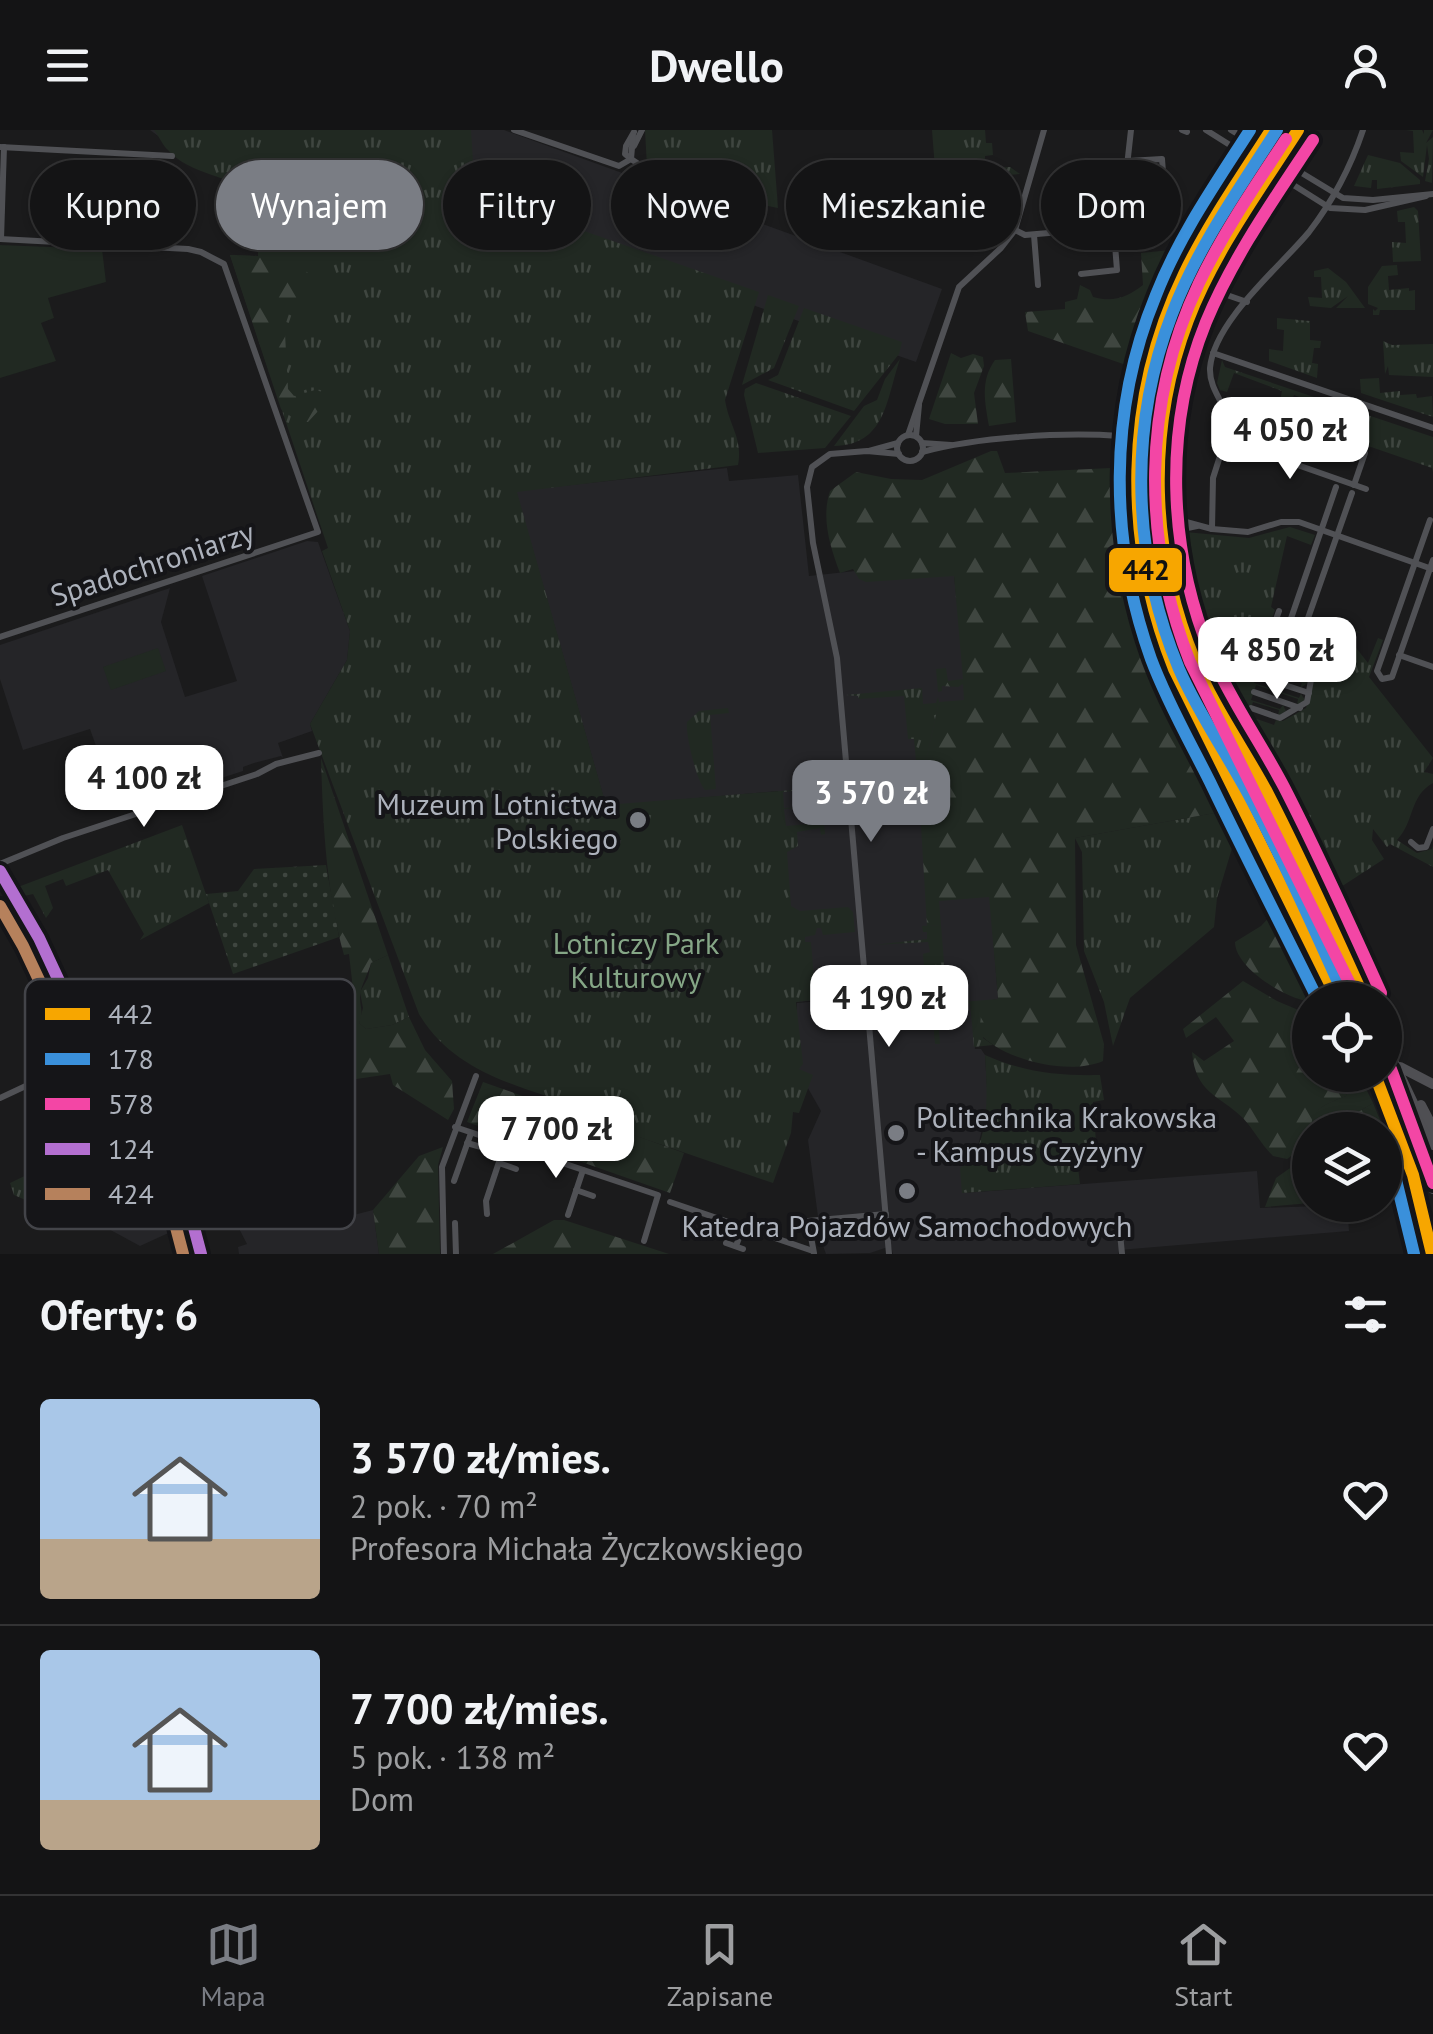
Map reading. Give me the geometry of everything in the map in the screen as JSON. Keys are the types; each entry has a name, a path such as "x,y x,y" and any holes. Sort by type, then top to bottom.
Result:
{"main road":[{"path":"1271,130 1182,276 1162,328 1141,412 1136,458 1142,562 1177,675 1329,982"},
{"path":"1298,130 1203,286 1184,332 1170,381 1160,440 1158,500 1164,556 1195,661 1286,832 1357,982"},
{"path":"1259,843 1267,826 1277,826 1286,832"},
{"path":"1402,1068 1433,1084"},
{"path":"1402,1071 1433,1128"},
{"path":"1402,1081 1433,1145"},
{"path":"1382,1092 1413,1174 1432,1254"},
{"path":"1383,1092 1433,1189"}],"street":[{"path":"514,130 620,166 630,159 634,130"},
{"path":"1021,209 1044,130"},
{"path":"1128,160 1130,130"},
{"path":"1206,130 1326,206 1366,210 1429,195"},
{"path":"1232,130 1334,194 1353,200 1429,195"},
{"path":"1212,529 1211,491 1230,422 1212,383 1213,353 1247,302 1308,233 1334,194 1363,130"},
{"path":"0,239 2,147 172,156"},
{"path":"1021,234 1041,234"},
{"path":"1034,235 1038,284"},
{"name":"Spadochroniarzy","path":"0,239 188,249 224,264 318,532 0,636"},
{"path":"868,451 899,454 909,461 917,458 919,404 959,287 999,250"},
{"path":"1081,274 1117,270 1114,250"},
{"path":"1203,286 1247,302"},
{"path":"1213,353 1433,428"},
{"path":"1120,436 1141,412"},
{"path":"889,1254 837,658 815,554 807,487 812,468 826,456 917,442 952,445 1091,434 1120,436"},
{"path":"1120,436 1136,458"},
{"path":"1226,440 1353,489 1366,489"},
{"path":"898,444 899,454"},
{"path":"1302,638 1364,453"},
{"path":"1286,633 1336,487"},
{"path":"1158,500 1173,518 1198,526 1254,532 1289,522 1415,563 1432,566 1392,676 1382,679 1377,671 1415,563 1430,520"},
{"path":"1164,556 1178,530 1198,526"},
{"path":"1251,708 1280,718 1306,703 1309,693 1317,645 1273,628 1279,611"},
{"path":"1266,643 1315,660"},
{"path":"1399,655 1433,667"},
{"path":"1260,659 1312,676"},
{"path":"1257,676 1309,693"},
{"path":"1254,692 1300,708"},
{"path":"58,979 0,868 63,838 257,774 276,764 319,753"},
{"path":"1411,842 1418,848 1426,847 1433,830"},
{"path":"444,1254 442,1167 476,1076"},
{"path":"0,1098 25,1086"},
{"path":"454,1128 658,1195 644,1240"},
{"path":"454,1181 471,1133"},
{"path":"468,1143 481,1148"},
{"path":"486,1214 486,1201 506,1144"},
{"path":"499,1163 516,1169"},
{"path":"568,1215 583,1170"},
{"path":"576,1190 593,1196"},
{"path":"670,1202 814,1252"},
{"path":"814,1252 808,1221 886,1214"},
{"path":"455,1223 456,1254"},
{"path":"726,1243 740,1248 742,1227"},
{"path":"195,1229 202,1254"},
{"path":"1120,1234 1122,1254"}],"shaded area":[{"path":"150,130 504,130 587,160 443,160 443,236 423,233 423,160 216,160 216,170 189,159"},
{"path":"591,162 611,169 611,250 766,250 766,225 786,232 786,250 835,250 942,289 916,362 658,272 525,250 591,250"},
{"path":"727,468 729,481 798,475 809,576 855,571 954,576 998,999 971,1004 975,1049 981,1049 985,1055 988,1103 979,1142 964,1167 963,1193 1257,1171 1260,1208 1292,1207 1292,1222 1348,1222 1349,1231 1119,1250 1118,1254 893,1254 891,1246 870,1253 826,1254 808,1140 821,1111 797,1069 797,1003 855,998 860,1007 867,1007 872,1053 870,996 796,1002 778,791 606,806 516,491"},
{"path":"307,541 318,542 350,631 347,660 310,724 312,731 278,743 283,758 254,763 243,767 243,771 136,806 130,789 113,794 90,729 23,750 0,679 0,645 170,588 161,622 185,697 237,681 202,576"},
{"path":"373,1210 379,1254 239,1254 238,1247 247,1244 239,1229 355,1229 355,1215"},
{"path":"109,1229 177,1229 140,1246"}],"green space":[{"name":"Lotniczy Park Kulturowy","path":"154,130 471,130 473,160 443,160 443,250 591,250 591,233 611,240 611,250 639,250 759,292 725,400 737,439 738,465 517,492 606,805 830,787 783,792 784,808 808,807 784,809 786,826 819,823 819,812 823,812 825,834 821,835 820,828 797,832 798,846 787,852 791,906 800,911 848,907 853,912 855,932 823,935 821,928 817,928 815,935 805,937 805,942 811,942 814,979 819,980 821,999 796,1002 803,1064 799,1069 813,1075 799,1113 793,1112 791,1133 773,1183 575,1115 577,1106 488,1074 450,1050 419,1014 310,724 347,660 350,631 322,551 328,548 230,255 258,256 258,250 423,250 423,160 216,160 216,177 196,169 196,160 180,160"},
{"path":"645,130 772,130 778,208 766,205 766,160 647,160"},
{"path":"932,130 985,130 986,143 992,143 993,155 985,156 985,160 934,160"},
{"path":"1406,130 1422,130 1424,134 1424,130 1433,130 1426,143 1433,137 1432,183 1425,181 1427,145 1423,177 1401,161 1400,152 1414,153 1413,131"},
{"path":"1368,155 1400,163 1420,184 1377,189 1377,180 1372,180 1371,188 1354,186"},
{"path":"1249,174 1259,180 1211,258 1177,334 1164,384 1153,487 1166,590 1181,640 1201,689 1275,822 1259,828 1196,700 1163,621 1143,532 1141,486 1150,394 1176,306 1200,253"},
{"path":"1414,207 1418,211 1421,261 1393,262 1392,242 1406,243 1405,222 1398,222 1397,211"},
{"path":"0,245 30,246 30,250 102,250 106,282 48,298 54,318 41,323 56,361 0,378"},
{"path":"258,250 292,250 304,269 332,288 327,304 304,299 284,315 288,389 294,396 315,390 323,392 320,409 308,422 298,422 281,409 230,255 258,256"},
{"path":"1171,250 1176,255 1148,312 1129,366 1028,331 1025,312 1065,309 1065,302 1077,299 1080,285 1090,290 1093,297 1114,299 1143,285 1141,253"},
{"path":"1397,265 1398,275 1388,276 1389,290 1415,290 1415,310 1380,310 1379,315 1373,315 1373,309 1378,308 1368,304 1368,287 1382,266"},
{"path":"1328,268 1346,282 1365,308 1336,308 1348,296 1331,308 1310,306 1308,297 1322,298 1321,277 1314,277 1314,271"},
{"path":"768,295 799,306 774,368 742,385"},
{"path":"804,308 902,342 899,354 854,411 768,380 778,375"},
{"path":"1277,318 1310,321 1310,340 1321,341 1320,348 1314,348 1312,363 1318,364 1317,378 1269,361 1269,349 1283,351 1284,330 1277,329"},
{"path":"1383,341 1392,345 1433,344 1433,377 1389,375 1388,366 1385,374"},
{"path":"951,353 961,358 973,354 983,357 984,366 974,393 978,424 945,424 929,419"},
{"path":"900,359 887,404 874,429 851,444 834,446 864,406 877,400 885,379"},
{"path":"1011,359 1016,422 989,426 987,376 995,360"},
{"path":"1222,360 1225,367 1433,437 1433,472 1432,468 1348,439 1349,427 1340,431 1345,416 1341,412 1294,395 1290,404 1280,401 1282,391 1234,373 1227,392 1220,390 1217,383"},
{"path":"1379,378 1380,393 1400,391 1400,395 1416,394 1417,398 1432,396 1433,417 1361,393 1360,379"},
{"path":"756,383 851,416 825,448 758,453 744,395 745,389"},
{"path":"997,451 1005,473 1111,468 1123,581 1165,687 1226,811 1075,838 1076,945 1104,1044 1103,1061 1089,1065 1037,1063 1004,1051 979,1033 981,1016 998,998 989,897 939,901 941,925 927,926 919,793 939,702 964,700 963,684 942,686 938,692 936,669 946,668 948,681 963,679 954,576 866,582 853,569 840,573 828,532 830,491 856,472 922,480"},
{"path":"1290,527 1315,535 1311,545 1287,536 1271,607 1275,610 1266,634 1310,650 1313,645 1313,655 1268,636 1263,650 1305,665 1309,661 1310,670 1303,672 1305,666 1263,652 1258,666 1302,682 1304,677 1308,683 1300,688 1302,683 1260,668 1254,683 1299,698 1301,694 1305,700 1297,705 1298,699 1256,685 1251,700 1280,709 1283,705 1286,711 1278,716 1279,710 1253,702 1248,716 1274,725 1276,720 1283,721 1306,708 1327,622 1362,633 1351,631 1346,635 1368,663 1378,638 1383,640 1369,677 1433,758 1424,772 1433,774 1433,783 1420,795 1397,840 1417,853 1432,849 1433,845 1433,867 1390,844 1387,847 1373,829 1372,840 1384,859 1330,894 1371,982 1270,773 1223,693 1195,606 1180,534 1249,538"},
{"path":"158,648 166,671 111,690 103,667"},
{"path":"922,688 923,704 936,703 938,697 939,702 919,793 914,739 908,739 904,696 859,699 846,695"},
{"path":"728,708 729,713 710,715 716,789 705,790 692,758 687,722 699,711"},
{"path":"321,758 388,955 371,963 360,993 359,1023 366,1029 392,1025 409,1017 425,1050 452,1081 454,1109 448,1120 393,1085 390,1074 355,1079 355,979 338,931 324,833"},
{"path":"1226,811 1236,835 1217,898 1214,927 1130,998 1113,1046 1104,1002 1084,951 1082,852 1075,838"},
{"path":"182,825 209,903 140,940 144,934 108,870 66,886 63,879 45,886 53,908 46,918 33,894 24,896 18,887"},
{"path":"1267,832 1276,834 1348,982 1335,982 1265,840"},
{"path":"326,865 339,937 233,974 206,894 238,891 254,869"},
{"path":"1274,912 1277,915 1312,982 1292,982 1292,996 1251,971 1237,952 1235,942 1261,926"},
{"path":"941,925 946,987 951,987 950,994 875,1002 921,996 921,991 926,990 923,954 930,952 928,942 873,945 927,939 922,926"},
{"path":"388,955 409,1017 392,1025 366,1029 359,1023 363,1008 360,992 371,963"},
{"path":"1243,981 1292,1007 1292,1092 1347,1092 1346,1096 1317,1112 1292,1112 1292,1156 1287,1159 1273,1156 1243,1118 1203,1085 1194,1066 1192,1052 1204,1061 1234,1041 1216,1017 1186,1038 1183,1029"},
{"path":"998,999 983,1038 993,1045 974,1047 970,1003 937,1006 940,1044 935,1044 932,1011 884,1015 876,1009"},
{"path":"985,1055 1041,1072 1100,1075 1104,1100 1093,1102 1097,1156 1077,1159 1080,1184 962,1193 960,1168 978,1148 985,1117"},
{"path":"483,1082 531,1099 525,1103 530,1105 528,1112 523,1110 520,1118 508,1114 501,1127 521,1129 524,1136 527,1128 533,1129 541,1106 536,1103 539,1101 684,1153 670,1193 467,1122"},
{"path":"1347,1092 1368,1092 1373,1103 1358,1112 1315,1112 1327,1104 1346,1096"},
{"path":"1390,1092 1402,1092 1433,1154 1433,1179 1402,1112"},
{"path":"1373,1103 1377,1112 1358,1112"},
{"path":"443,1147 438,1165 440,1254 379,1254 373,1210 419,1156"},
{"path":"1292,1167 1292,1205 1265,1207 1276,1178"},
{"path":"25,1176 25,1200 14,1195 10,1183"},
{"path":"554,1220 564,1220 669,1254 493,1254"}],"transit line":[{"name":"178","path":"1250,130 1176,252 1140,339 1122,430 1121,523 1137,614 1157,675 1309,982"},
{"name":"442","path":"1271,130 1204,237 1164,321 1141,420 1137,470 1139,521 1157,621 1174,669 1329,982"},
{"name":"178","path":"1277,130 1220,219 1172,314 1148,402 1141,492 1152,582 1179,669 1265,825 1338,982"},
{"name":"442","path":"1298,130 1224,246 1188,320 1165,404 1159,491 1162,535 1169,578 1195,661 1281,820 1357,982"},
{"name":"578","path":"1286,139 1218,246 1180,329 1158,423 1157,520 1174,616 1190,662 1349,982"},
{"name":"578","path":"1313,140 1229,274 1192,362 1177,446 1179,531 1186,574 1211,655 1297,813 1376,982"},
{"name":"124","path":"0,871 58,979"},
{"name":"424","path":"0,906 39,979"},
{"name":"442","path":"1381,1092 1413,1175 1432,1254"},
{"name":"578","path":"1399,1092 1433,1183"},
{"name":"178","path":"1402,1205 1414,1254"},
{"name":"424","path":"176,1229 183,1254"},
{"name":"124","path":"194,1229 201,1254"}],"place":[{"name":"Muzeum Lotnictwa Polskiego","path":"638,820"},
{"name":"Politechnika Krakowska - Kampus Czyżyny","path":"896,1133"},
{"name":"Katedra Pojazdów Samochodowych","path":"907,1191"}]}
